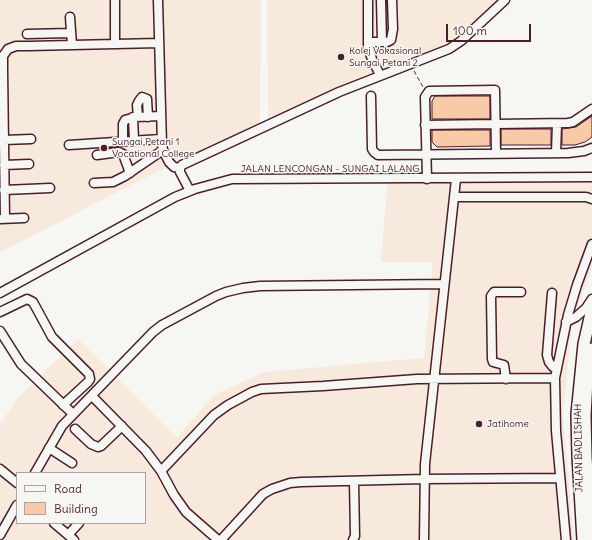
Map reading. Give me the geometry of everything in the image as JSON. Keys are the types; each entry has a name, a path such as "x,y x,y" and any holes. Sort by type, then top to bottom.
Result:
{"main road":[{"name":"JALAN BADLISHAH","path":"584,540 578,456 577,414 584,344 592,309"},
{"name":"JALAN BADLISHAH","path":"592,349 585,416 586,458 592,539"}],"street":[{"path":"115,0 115,44"},
{"path":"158,0 163,150 174,167 180,168"},
{"path":"368,0 369,53 380,75"},
{"path":"381,0 382,42"},
{"path":"368,42 387,42 391,40 393,35 392,0"},
{"path":"180,168 182,165 293,112 380,75 449,49 461,42 505,0"},
{"path":"70,17 72,45"},
{"path":"27,34 71,33"},
{"path":"24,218 2,218 4,190 2,181 4,165 4,140 1,76 4,56 8,49 16,46 159,44"},
{"path":"427,179 424,97 426,93 434,90 495,91 496,153"},
{"path":"371,96 372,149 378,155 556,153 578,152 592,148"},
{"path":"134,140 137,105 142,97 147,99 148,117"},
{"path":"425,125 557,124 573,122 592,109"},
{"path":"123,141 123,124 125,120 136,117 161,116"},
{"path":"556,153 557,124"},
{"path":"4,140 31,139"},
{"path":"69,145 162,139"},
{"path":"94,183 114,182 130,173 163,150"},
{"path":"97,156 119,152 123,154 130,173"},
{"path":"4,165 30,164"},
{"path":"180,168 180,172 190,191"},
{"name":"JALAN LENCONGAN - SUNGAI LALANG","path":"0,293 162,204 190,191 226,181 239,179 456,179 592,177"},
{"path":"424,540 424,479 456,179"},
{"path":"4,190 50,188"},
{"path":"454,197 586,197 592,199"},
{"path":"566,540 556,431 555,378 566,322 577,285 592,244"},
{"path":"36,472 62,426 153,332 162,325 226,292 260,286 444,284"},
{"path":"0,299 8,289"},
{"path":"506,379 504,365 493,362 492,359 491,296 494,292 521,292"},
{"path":"552,293 547,355 549,362 553,367 557,368"},
{"path":"0,312 27,299 33,302 52,337 89,374 90,378 88,382 63,405"},
{"path":"566,322 576,317 586,308 592,299"},
{"path":"0,331 21,364 73,414"},
{"path":"161,471 214,415 228,405 252,392 271,388 303,388 395,380 555,378"},
{"path":"92,396 146,451 161,471 174,495 186,512 218,540"},
{"path":"75,429 91,444 98,447 122,426"},
{"path":"49,448 72,463"},
{"path":"0,469 16,482"},
{"path":"221,540 263,494 286,484 301,482 424,479 560,478"},
{"path":"353,540 355,536 354,481"},
{"path":"0,535 16,507"},
{"path":"55,524 71,538 78,524"}],"path":[{"path":"408,64 416,73 426,93"}],"shaded area":[{"name":"Sungai Petani 1 Vocational College","path":"0,0 261,0 260,123 157,172 0,252"},
{"name":"Kolej Vokasional Sungai Petani 2","path":"267,0 498,0 459,36 441,47 351,82 268,119"},
{"path":"388,177 592,177 592,268 572,322 563,415 574,540 0,540 0,424 19,397 78,339 177,438 214,395 264,372 424,358 433,262 381,262"}],"building":[{"path":"435,96 490,96 490,119 432,119 432,101"},
{"path":"592,116 592,137 585,142 575,145 562,145 562,129 576,127"},
{"path":"501,129 551,129 551,145 501,145"},
{"path":"432,130 490,130 490,146 437,147 432,142"}],"place":[{"name":"Kolej Vokasional Sungai Petani 2","path":"341,57"},
{"name":"Sungai Petani 1 Vocational College","path":"104,148"},
{"name":"Jatihome","path":"479,424"}]}
